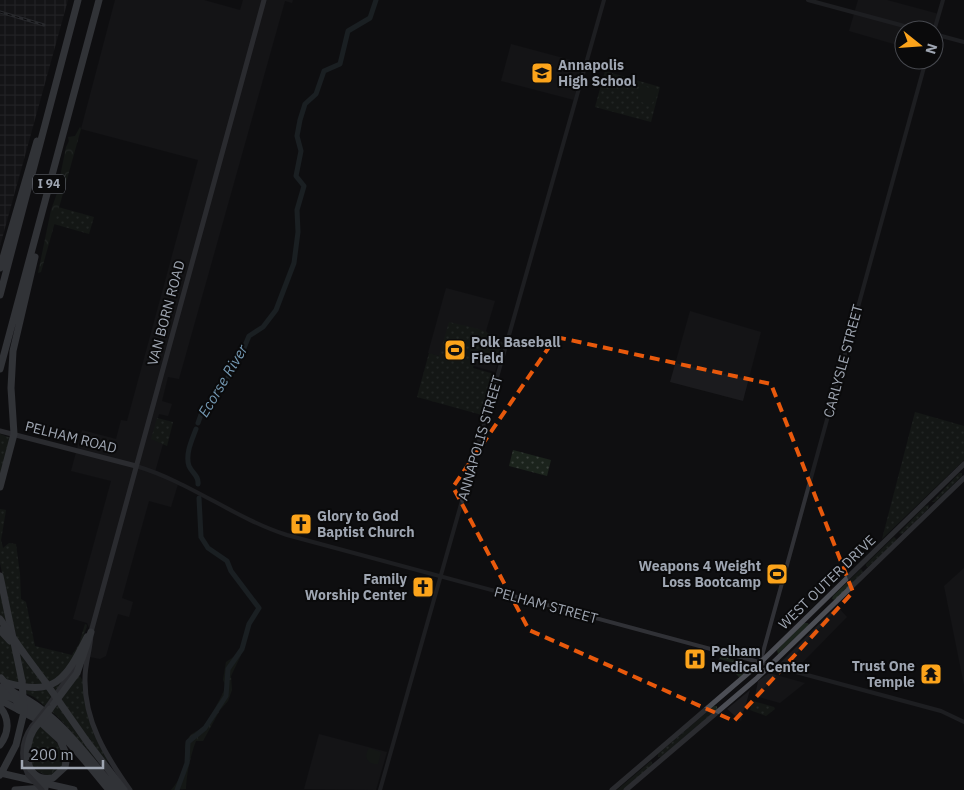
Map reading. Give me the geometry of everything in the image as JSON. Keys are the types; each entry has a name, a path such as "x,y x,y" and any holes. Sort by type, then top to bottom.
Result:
{"highway":[{"name":"I 94","path":"0,294 78,0"},
{"name":"I 94","path":"0,369 99,0"},
{"path":"0,256 52,94"},
{"path":"0,487 14,434 10,388 13,351 52,187 57,155"},
{"path":"0,268 14,215"},
{"path":"0,576 22,681 20,735 1,773 74,790"},
{"path":"0,619 88,743 124,790"},
{"path":"0,630 41,677"},
{"path":"60,740 67,756 65,767 53,778 40,777 31,769 27,758 28,741 33,728 75,672 89,635"},
{"path":"0,679 29,689 51,685 68,671 89,635"},
{"path":"0,679 14,693 22,711"},
{"path":"0,687 21,695 45,710 66,730 116,790"},
{"path":"0,693 19,701 41,714 108,790"},
{"path":"0,700 38,720 78,759 86,764"},
{"path":"0,707 7,724 6,736 0,745"},
{"path":"15,790 32,787 60,790"}],"main road":[{"name":"VAN BORN ROAD","path":"130,790 108,758 94,730 87,705 85,680 91,643 89,635 264,0"},
{"name":"PELHAM ROAD","path":"0,431 136,466"},
{"name":"WEST OUTER DRIVE","path":"612,790 760,663 964,464"},
{"name":"WEST OUTER DRIVE","path":"626,790 770,666 964,478"},
{"path":"927,500 934,507"},
{"path":"805,618 812,625"},
{"path":"774,649 780,656"},
{"path":"75,672 85,680"},
{"path":"746,675 752,682"},
{"path":"33,728 26,735 22,750 28,775 42,790"}],"street":[{"name":"ANNAPOLIS STREET","path":"380,790 604,0"},
{"path":"808,0 894,23"},
{"path":"937,20 943,0"},
{"path":"944,35 964,42"},
{"name":"CARLYSLE STREET","path":"760,663 923,70"},
{"name":"PELHAM STREET","path":"136,466 179,481 273,531 940,711 964,722"}],"highlighted area":[{"path":"556,337 771,384 853,592 734,721 529,630 453,487"}],"shaded area":[{"path":"0,0 68,0 0,246"},
{"path":"115,0 204,0 240,10 243,0 293,0 292,3 285,1 179,379 168,377 162,401 172,404 168,416 159,414 152,439 163,444 155,472 179,481 171,507 149,501 122,598 133,602 129,617 118,614 106,656 100,659 90,657 91,632 87,623 73,619 111,481 71,471 82,430 116,439 121,420 127,421 198,160 81,129"},
{"path":"858,0 887,0 939,14 937,20 894,20 894,44 849,31"},
{"name":"Annapolis High School","path":"511,44 582,63 574,100 501,81"},
{"path":"446,288 495,301 486,331 494,340 503,342 495,372 428,353"},
{"path":"690,311 761,332 743,401 670,382"},
{"path":"964,568 964,685 944,586"},
{"path":"837,606 847,617 802,663 799,669 780,663"},
{"path":"769,673 805,683 780,703 755,696 758,681"},
{"path":"750,690 741,721 727,709"},
{"path":"319,734 387,752 376,790 304,789"}],"green space":[{"path":"605,71 660,87 651,122 595,107"},
{"path":"640,85 657,90 651,107 638,100"},
{"path":"80,127 41,272 38,273 51,210 60,185 66,147 69,141 68,137 75,136"},
{"path":"58,207 94,217 89,234 54,224"},
{"path":"449,322 482,330 503,343 499,358 477,352 473,368 494,374 482,415 417,397 429,353 439,356"},
{"name":"Polk Baseball Field","path":"447,340 466,345 463,354 455,360 442,359"},
{"path":"915,412 964,426 964,460 882,539"},
{"path":"157,418 173,422 167,446 151,439"},
{"path":"0,434 11,438 0,480"},
{"path":"513,450 551,460 547,476 509,466"},
{"path":"959,473 962,473 962,476 935,502 932,502"},
{"path":"929,505 928,509 902,534 899,533 925,506"},
{"path":"0,509 6,510 1,540 3,548 9,543 16,544 21,599 26,602 35,646 72,655 79,644 85,624 87,625 82,641 69,666 57,680 50,684 26,686 0,563"},
{"path":"894,537 897,540 868,567 866,566 866,564"},
{"path":"861,569 863,572 835,600 832,599 833,596"},
{"path":"0,584 20,685 9,682 0,675"},
{"path":"804,623 809,625 778,654 777,650"},
{"path":"238,654 241,655 231,676 232,690 228,701 220,710 203,741 196,741 189,765 186,789 171,790 185,767 186,742 191,735 204,726 212,713 226,686 223,680 226,662"},
{"path":"721,656 749,664 750,668 740,678 736,674 741,673 740,665 720,659 717,662"},
{"path":"79,675 84,682 92,727 108,761 102,765 105,770 58,717 34,697 19,690 40,691 46,689 49,693 55,690 53,686 62,680"},
{"path":"753,701 774,707 775,709 766,716 750,710"},
{"path":"714,706 717,706 717,709 661,757 658,757 658,754"},
{"path":"40,724 63,750 65,764 52,776 35,769 29,756 32,741"},
{"path":"369,748 381,752 378,764 367,760 366,754"},
{"path":"58,751 63,759 61,766 53,775 42,773 44,763 47,763 49,766 57,761 55,755"},
{"path":"651,761 653,765 623,790 617,790"}],"waterway":[{"name":"Ecorse River","path":"198,423 203,409 224,384 241,355 249,336 263,327 276,310 294,263 298,232 297,210 304,186 296,176 301,151 297,136 305,104 316,94 324,71 340,64 348,31 370,18 376,0"},
{"name":"Ecorse River","path":"196,429 188,461 198,484"},
{"name":"Ecorse River","path":"177,790 187,763 188,742 205,728 226,696 228,669 242,649 249,624 259,608 231,571 227,561 208,548 201,537 199,498"}],"railway":[{"path":"0,12 44,25"}],"place":[{"name":"Annapolis High School","path":"542,73"},
{"name":"Polk Baseball Field","path":"455,350"},
{"name":"Glory to God Baptist Church","path":"301,524"},
{"name":"Weapons 4 Weight Loss Bootcamp","path":"777,574"},
{"name":"Family Worship Center","path":"423,587"},
{"name":"Pelham Medical Center","path":"695,659"},
{"name":"Trust One Temple","path":"931,674"}]}
